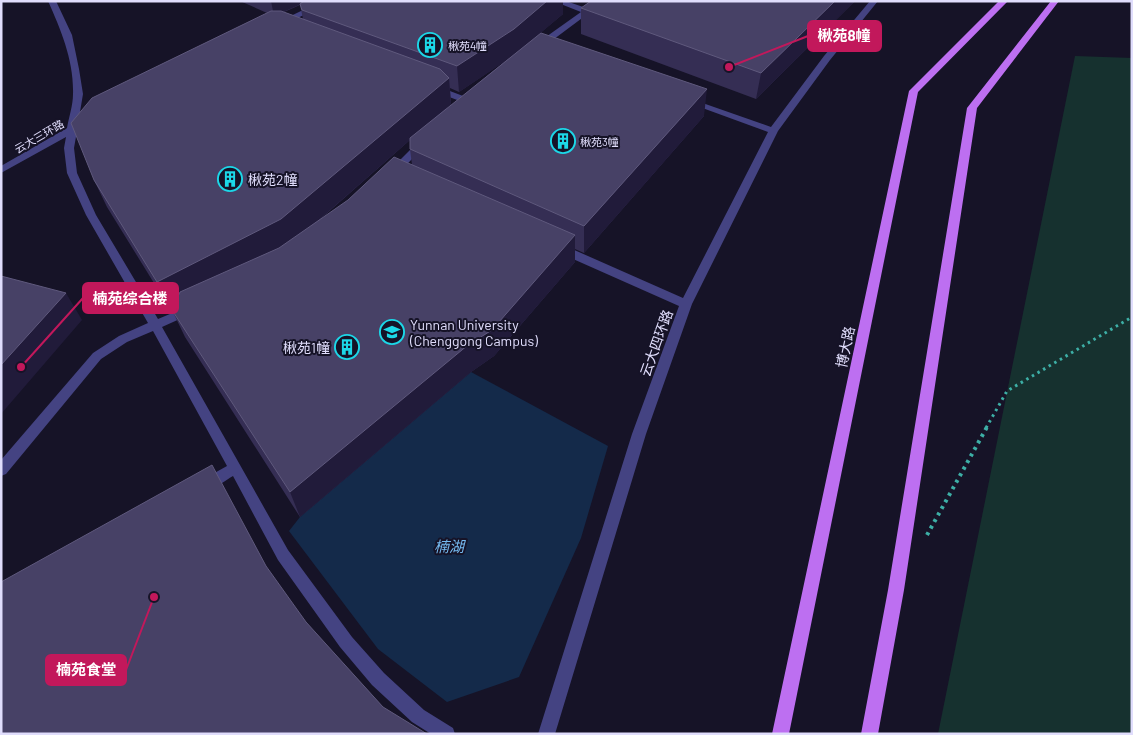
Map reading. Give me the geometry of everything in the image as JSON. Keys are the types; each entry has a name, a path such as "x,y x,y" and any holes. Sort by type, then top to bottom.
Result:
{"main road":[{"name":"博大路","path":"780,734 914,91 1004,1"},
{"path":"869,734 897,580 972,108 1055,1"}],"lane":[{"path":"52,1 68,35 78,94 78,126 69,148 72,173 91,215 155,325 283,555 346,642 378,679 418,716 447,734"},
{"path":"278,28 329,1"},
{"path":"557,1 587,11"},
{"path":"537,50 600,1"},
{"name":"云大四环路","path":"546,734 639,434 686,304 773,131 827,58 874,1"},
{"path":"422,83 468,101"},
{"path":"682,99 773,131"},
{"name":"云大三环路","path":"1,170 78,126"},
{"path":"393,177 432,134"},
{"path":"552,245 686,304"},
{"path":"1,470 97,356 123,338 201,304"},
{"path":"192,492 234,469"}],"path":[{"path":"925,538 1007,391 1132,317"}],"green space":[{"path":"1075,56 1132,58 1132,734 938,734"}],"water":[{"name":"楠湖","path":"471,372 608,446 581,538 519,677 447,702 378,649 289,531 300,517"}],"building":[{"path":"304,1 547,1 514,29 457,66 302,10 300,4"},
{"path":"591,1 835,1 761,73 581,8"},
{"name":"楸苑2幢","path":"271,11 281,11 440,69 449,78 281,219 157,282 94,180 71,123 92,98"},
{"name":"楸苑3幢","path":"541,33 707,89 584,226 410,149 410,138"},
{"name":"楸苑1幢","path":"394,157 575,235 492,330 468,345 290,492 172,310 180,292 279,248 348,200"},
{"path":"1,276 66,293 1,365"},
{"path":"212,465 266,566 306,622 383,707 427,734 1,734 1,582"}],"place":[{"name":"楸苑4幢","path":"430,45"},
{"name":"楸苑8幢","path":"729,67"},
{"name":"楸苑3幢","path":"563,141"},
{"name":"楸苑2幢","path":"230,179"},
{"name":"Yunnan University (Chenggong Campus)","path":"392,332"},
{"name":"楸苑1幢","path":"347,347"},
{"name":"楠苑综合楼","path":"21,367"},
{"name":"楠苑食堂","path":"154,597"}]}
